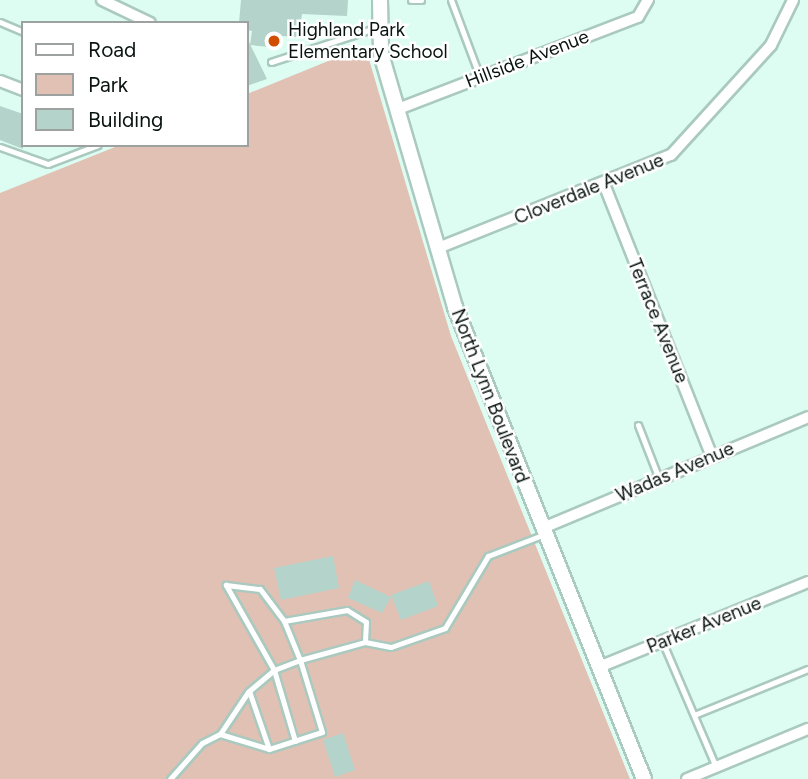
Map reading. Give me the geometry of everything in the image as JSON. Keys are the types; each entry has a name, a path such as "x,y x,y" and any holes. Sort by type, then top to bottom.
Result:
{"street":[{"path":"102,0 146,21"},
{"name":"North Lynn Boulevard","path":"380,0 378,27 398,109 468,347 644,779"},
{"name":"Hillside Avenue","path":"398,109 638,17 648,0"},
{"name":"Cloverdale Avenue","path":"438,248 671,155 771,45 793,0"},
{"path":"0,81 21,89"},
{"name":"Terrace Avenue","path":"604,184 712,457"},
{"name":"Wadas Avenue","path":"544,531 659,479 808,417"},
{"name":"Parker Avenue","path":"599,667 808,582"},
{"path":"687,779 808,729"}],"lane":[{"path":"411,0 421,0"},
{"path":"451,0 480,77"},
{"path":"0,22 21,31"},
{"path":"271,62 378,27"},
{"path":"0,147 48,164 93,147"},
{"path":"638,425 659,479"},
{"path":"170,779 202,743 220,734 249,691 274,670 365,642 391,647 445,628 488,556 544,531"},
{"path":"220,734 269,749 295,741 322,732 300,660 284,621 260,589 226,585 274,670 295,741"},
{"path":"284,621 347,610 366,622 365,642"},
{"path":"662,642 716,767"},
{"path":"694,715 808,669"},
{"path":"249,691 269,749"}],"green space":[{"path":"365,46 451,336 630,779 0,779 0,193 115,147 248,147 248,94"}],"building":[{"name":"Highland Park Elementary School","path":"241,0 348,0 347,16 302,14 299,37 281,36 279,48 250,45 252,31 248,30 248,21 239,21"},
{"path":"248,40 267,79 248,86"},
{"path":"0,106 21,113 23,149 0,140"},
{"path":"333,556 339,588 281,600 274,568"},
{"path":"355,580 391,597 382,613 348,598"},
{"path":"429,581 438,606 401,620 391,595"},
{"path":"343,733 355,770 335,777 323,740"}],"place":[{"name":"Highland Park Elementary School","path":"274,41"}]}
